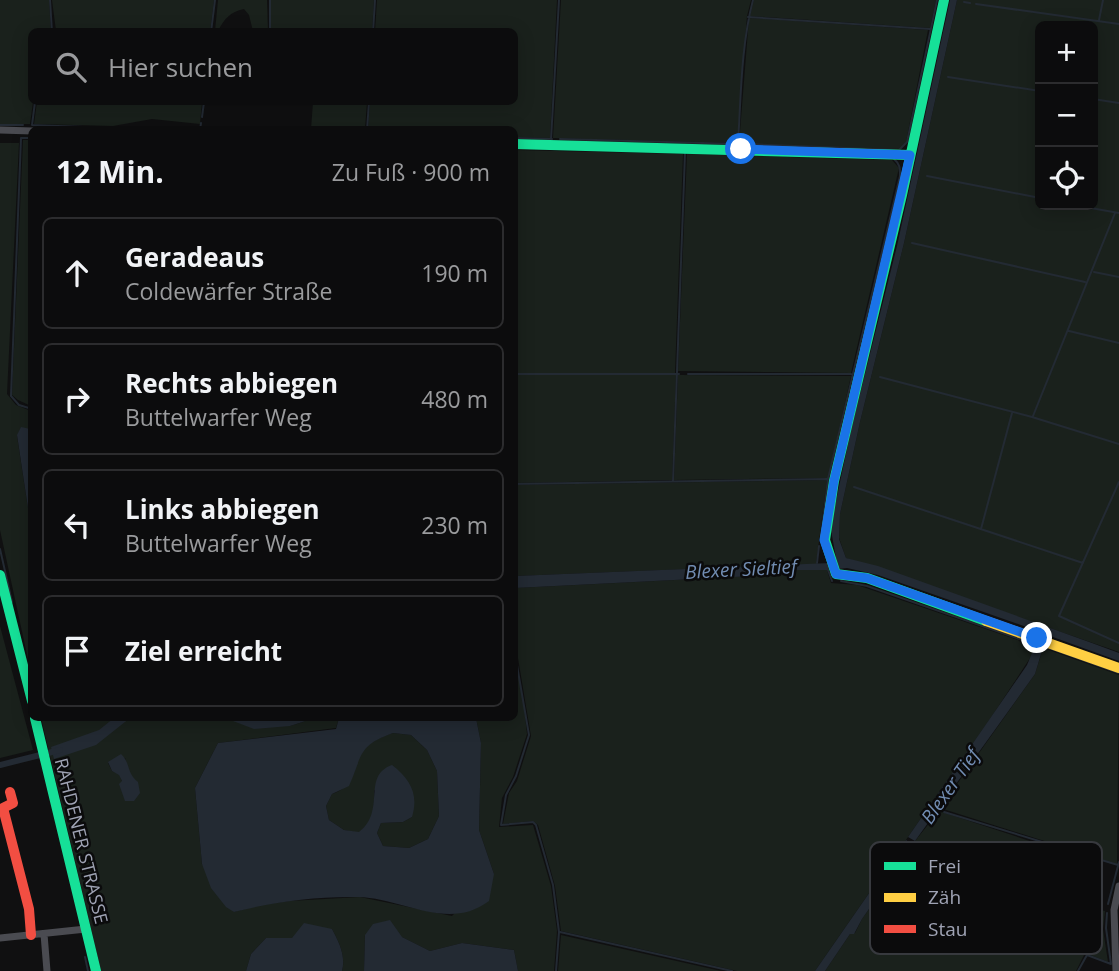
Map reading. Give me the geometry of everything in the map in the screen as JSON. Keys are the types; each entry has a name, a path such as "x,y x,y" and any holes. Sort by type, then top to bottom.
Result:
{"street":[{"path":"944,0 834,481 824,540 841,576 867,578 1119,668"},
{"path":"0,130 28,131"},
{"path":"518,145 910,155"},
{"path":"0,575 28,685"},
{"name":"RAHDENER STRASSE","path":"36,721 96,971"},
{"path":"10,792 13,803 3,808 2,818 29,909 31,935"},
{"path":"1116,971 1114,910 1119,887"},
{"path":"0,938 86,929"},
{"path":"44,934 47,971"}],"shaded area":[{"path":"0,0 49,0 51,28 28,28 28,105 33,105 30,124 0,124"},
{"path":"52,0 214,0 210,28 56,28"},
{"path":"218,0 267,0 268,28 252,28 249,15 244,9 231,14 220,28 215,28"},
{"path":"271,0 374,0 372,28 271,28"},
{"path":"377,0 557,0 550,138 518,137 518,126 368,126 370,105 518,105 518,28 375,28"},
{"path":"561,0 751,0 747,16 737,143 553,138"},
{"path":"754,0 936,0 930,28 750,16"},
{"path":"957,0 1119,0 1119,652 846,558 839,538 840,514 904,243"},
{"path":"749,18 928,30 906,142 899,149 739,144"},
{"path":"37,105 202,105 200,124 152,119 113,126 34,124"},
{"path":"313,105 367,105 365,126 311,126"},
{"path":"23,140 28,140 28,405 12,395"},
{"path":"0,143 19,143 7,394 16,405 28,410 28,429 21,428 17,436 28,508 28,659 0,530"},
{"path":"518,150 683,154 675,373 518,373"},
{"path":"687,154 892,160 899,168 851,373 678,371"},
{"path":"518,375 676,375 672,480 518,483"},
{"path":"678,375 851,376 828,478 674,480"},
{"path":"827,480 816,564 518,576 518,485"},
{"path":"789,570 827,570 831,583 857,585 1018,640 1034,652 905,842 870,842 870,892 815,971 737,971 561,931 555,886 538,825 533,821 503,824 509,793 517,781 531,736 518,658 518,588 754,576"},
{"path":"0,626 33,750 0,758"},
{"path":"1043,648 1119,675 1117,864 1102,859 1102,842 1047,842 940,808 1035,674"},
{"path":"518,672 527,734 513,777 502,798 499,827 533,825 551,886 557,931 554,971 518,971 514,950 462,943 430,951 402,937 365,935 364,971 342,971 342,955 332,929 292,938 266,938 251,954 246,971 101,971 42,721 243,721 290,726 306,721 338,721 336,728 218,743 195,788 202,864 234,912 289,901 360,897 452,916 494,874 479,830 481,743 477,721 518,721","holes":["125,758 131,777 122,781 108,763"]},
{"path":"393,733 411,735 427,750 437,771 439,816 428,839 409,848 383,846 377,833 381,823 403,822 412,817 374,790 372,814 368,824 359,833 344,830 329,820 326,806 332,794 340,791 349,782 363,750 375,740"},
{"path":"939,811 1033,842 916,842"},
{"path":"870,907 870,954 1084,954 1076,971 825,971 850,934 855,933"},
{"path":"1102,910 1105,911 1103,929 1108,962 1088,954 1102,954"},
{"path":"561,935 721,971 558,971"}],"water":[{"path":"950,0 957,0 904,243 860,422 840,514 839,539 846,558 878,566 1119,653 1119,661 1050,636 1046,639 1039,636 1038,631 878,575 847,568 838,569 831,530 833,515 851,430 897,246"},
{"path":"21,427 28,428 28,508 17,435"},
{"path":"831,563 832,570 789,570 754,576 518,588 518,576"},
{"name":"Blexer Tief","path":"1037,641 1044,644 1035,674 915,841 908,837 1027,665"},
{"path":"110,721 126,721 96,745 54,759 51,747 99,730"},
{"path":"233,721 306,721 290,726 254,729"},
{"path":"338,721 477,721 481,743 479,830 494,874 489,901 473,910 458,914 441,914 358,897 295,900 234,912 226,907 211,888 202,864 195,788 218,743 336,729","holes":["393,733 411,735 427,750 437,771 439,816 428,839 409,848 383,846 377,833 381,823 403,822 412,817 414,809 411,788 404,776 392,765 378,777 372,814 359,832 344,830 329,820 326,806 332,794 349,786 363,753 373,742"]},
{"path":"121,754 138,782 140,793 134,801 125,801 119,784 122,781 119,775 112,771 108,762"},
{"path":"870,892 870,907 854,934 850,934 825,971 815,971"},
{"path":"390,920 402,937 430,951 462,943 514,950 518,971 364,971 365,935 373,924"},
{"path":"304,923 332,929 342,955 342,971 246,971 251,954 266,938 292,938"}],"waterway":[{"path":"50,0 52,28"},
{"path":"212,28 215,0"},
{"path":"270,0 270,28"},
{"path":"373,28 375,0"},
{"path":"551,139 559,0"},
{"path":"738,143 744,53 753,0"},
{"path":"746,144 899,150 907,142 937,0"},
{"path":"1099,20 1103,0"},
{"path":"964,2 970,3"},
{"path":"976,4 1119,24"},
{"path":"748,17 930,29"},
{"path":"948,77 1035,90"},
{"path":"1098,100 1119,103"},
{"path":"35,105 32,125 58,126"},
{"path":"202,117 204,105"},
{"path":"367,126 369,105"},
{"path":"0,125 23,125"},
{"path":"28,138 21,138 11,396 19,405 28,408"},
{"path":"518,138 552,139"},
{"path":"560,139 738,144"},
{"path":"673,481 685,153"},
{"path":"821,537 828,479 900,176 899,166 894,159"},
{"path":"927,176 1035,197"},
{"path":"1098,209 1119,213"},
{"path":"1033,416 1115,213"},
{"path":"912,243 1085,282"},
{"path":"1094,272 1119,277"},
{"path":"1069,331 1119,343"},
{"path":"518,374 679,374"},
{"path":"688,374 851,374"},
{"path":"880,377 1032,417 1119,444"},
{"path":"981,529 1012,413"},
{"path":"518,484 827,479"},
{"path":"1119,482 1059,616 1119,643"},
{"path":"854,487 1083,563"},
{"path":"817,563 819,546"},
{"path":"0,549 12,602"},
{"path":"828,570 832,581"},
{"path":"841,581 867,586 1028,642"},
{"path":"1049,648 1119,673"},
{"path":"518,671 529,735 516,776 506,795 501,825 533,822 536,825 553,885 559,932 556,971"},
{"name":"Blexer Sieltief","path":"0,765 60,750"},
{"name":"Blexer Tief","path":"944,812 1042,842"},
{"path":"1102,860 1118,865"},
{"path":"1108,904 1119,862"},
{"path":"1078,971 1087,955 1111,964 1106,928 1107,913"},
{"path":"560,932 732,971"},
{"path":"85,957 88,971"}],"traffic: fast":[{"path":"944,0 902,195 834,481 825,540 836,574 867,578 986,621"},
{"path":"518,144 910,155"},
{"path":"0,575 28,685"},
{"path":"36,721 96,971"}],"traffic: slow":[{"path":"986,621 1119,668"}],"traffic: jam":[{"path":"10,792 13,803 3,808 29,909 31,935"}],"route":[{"path":"741,149 910,155 855,386 824,540 833,559 836,574 867,578 1037,638"}]}
